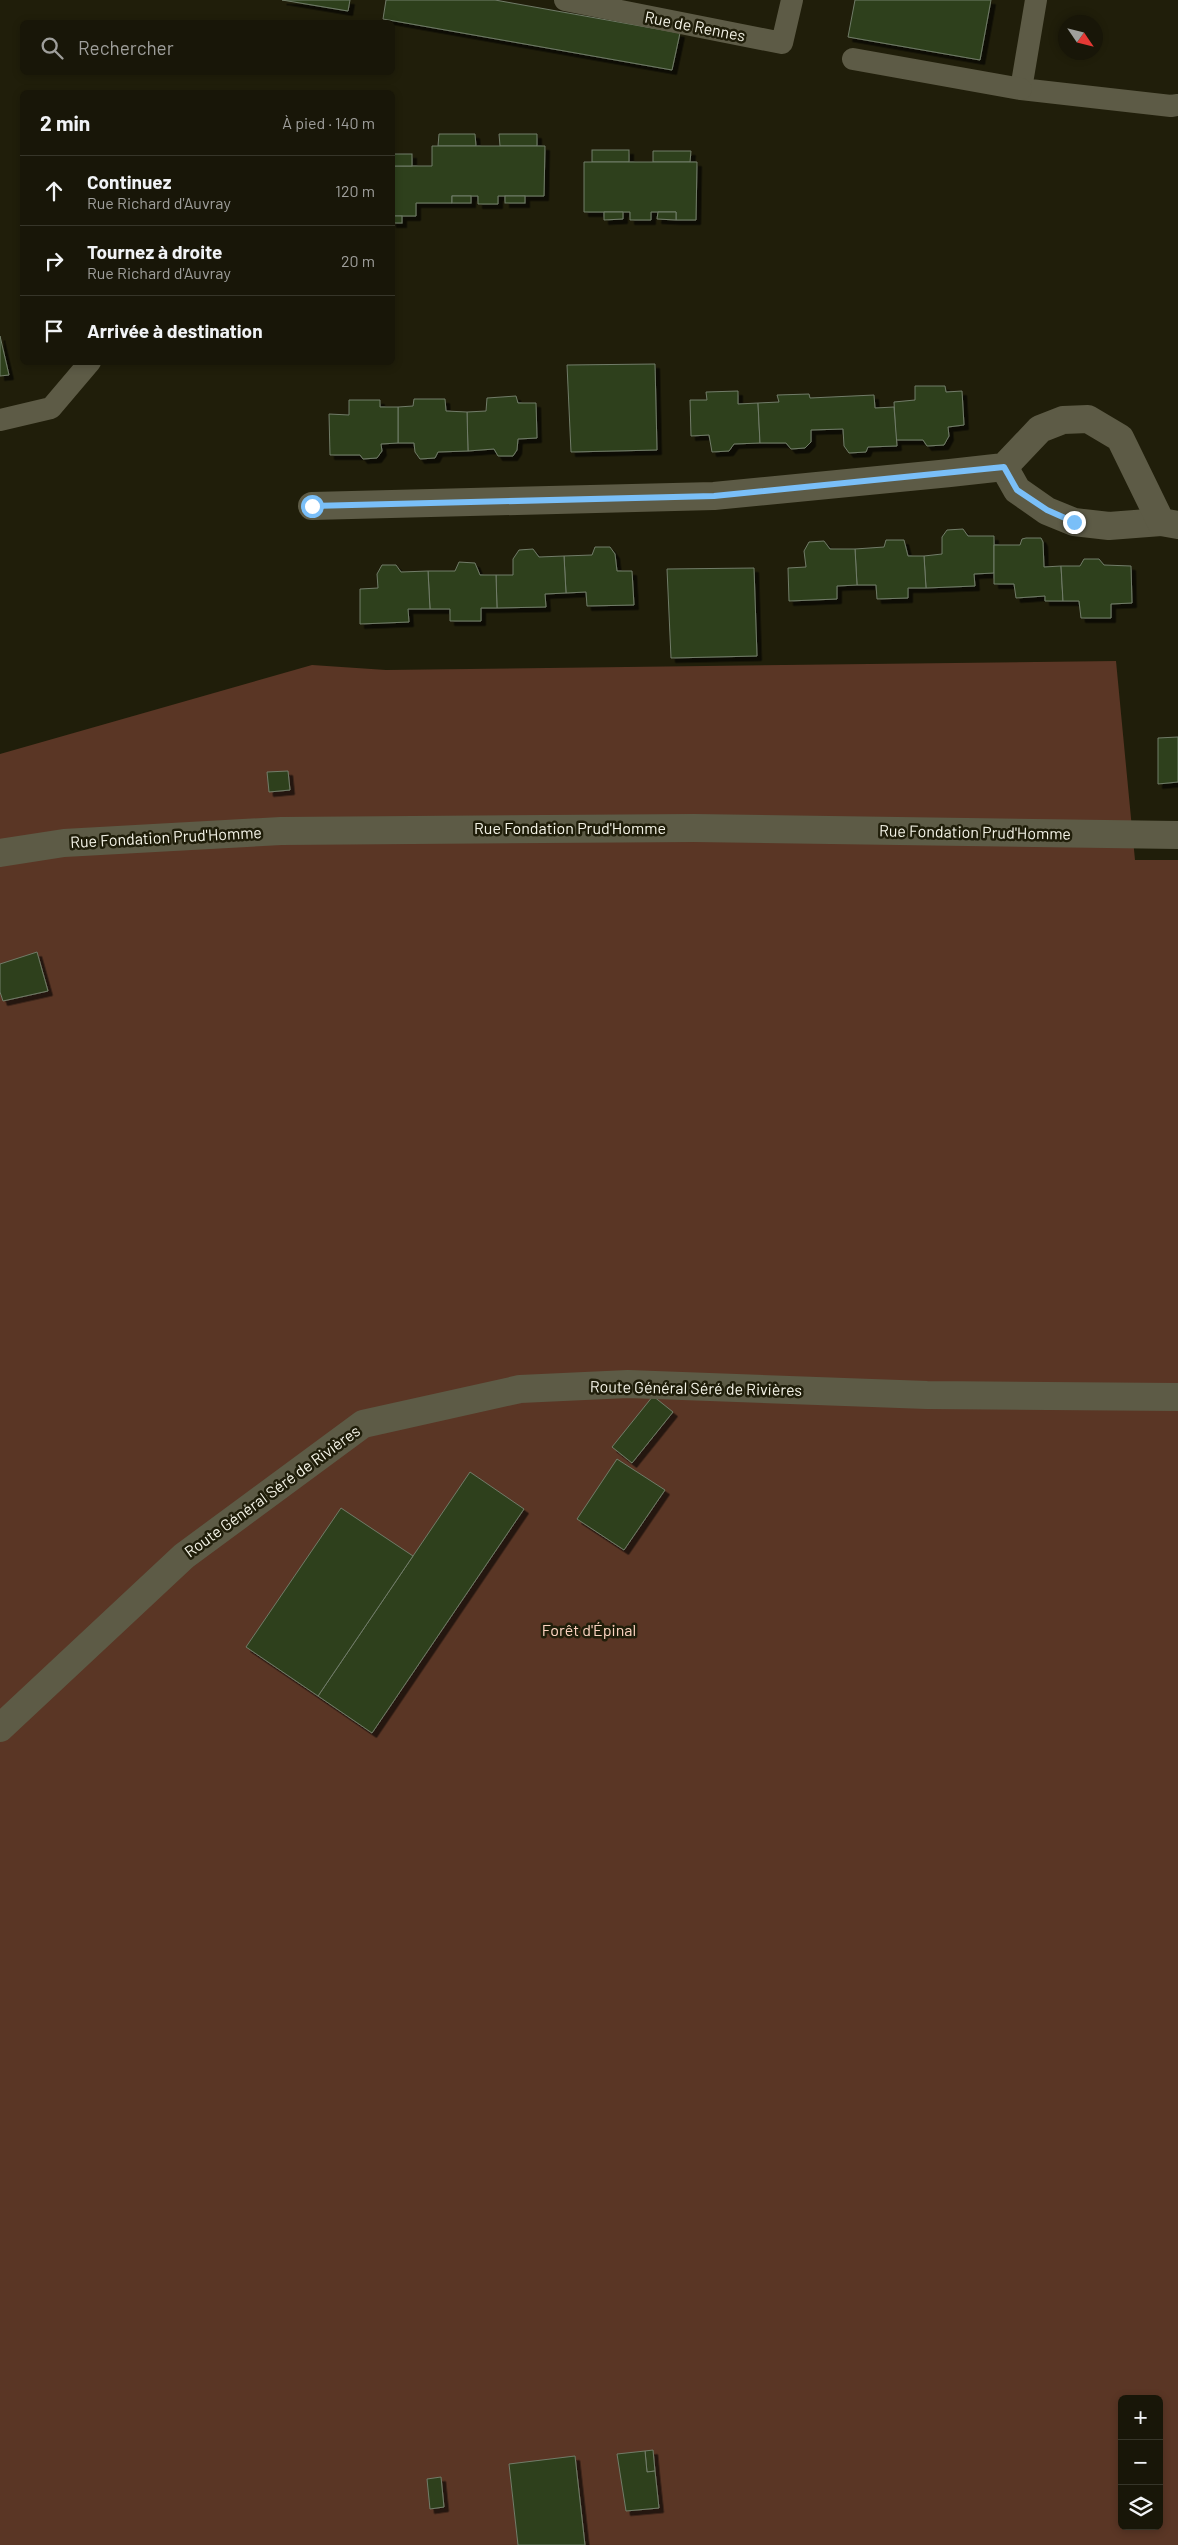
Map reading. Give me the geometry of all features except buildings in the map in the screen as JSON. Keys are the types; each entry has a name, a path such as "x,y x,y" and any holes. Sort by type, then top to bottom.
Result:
{"street":[{"path":"312,506 714,496 1004,467 1040,429 1063,420 1088,419 1120,438 1170,524 1109,526 1074,522 1047,510 1017,490 1004,467"},
{"name":"Rue Fondation Prud'Homme","path":"0,853 64,843 281,831 694,828 1178,835"},
{"name":"Route Général Séré de Rivières","path":"0,1728 184,1556 363,1424 520,1389 628,1384 927,1395 1178,1397"}],"lane":[{"name":"Rue de Rennes","path":"565,0 782,43 792,0"},
{"path":"1021,89 1036,0"},
{"path":"853,59 1021,89 1171,106 1178,105"},
{"path":"0,420 51,408 87,365"}],"green space":[{"name":"Forêt d'Épinal","path":"1116,661 1135,860 1178,860 1178,2545 0,2545 0,754 312,665 386,670"}],"route":[{"path":"312,506 714,496 1004,467 1017,490 1047,510 1074,522"}]}
